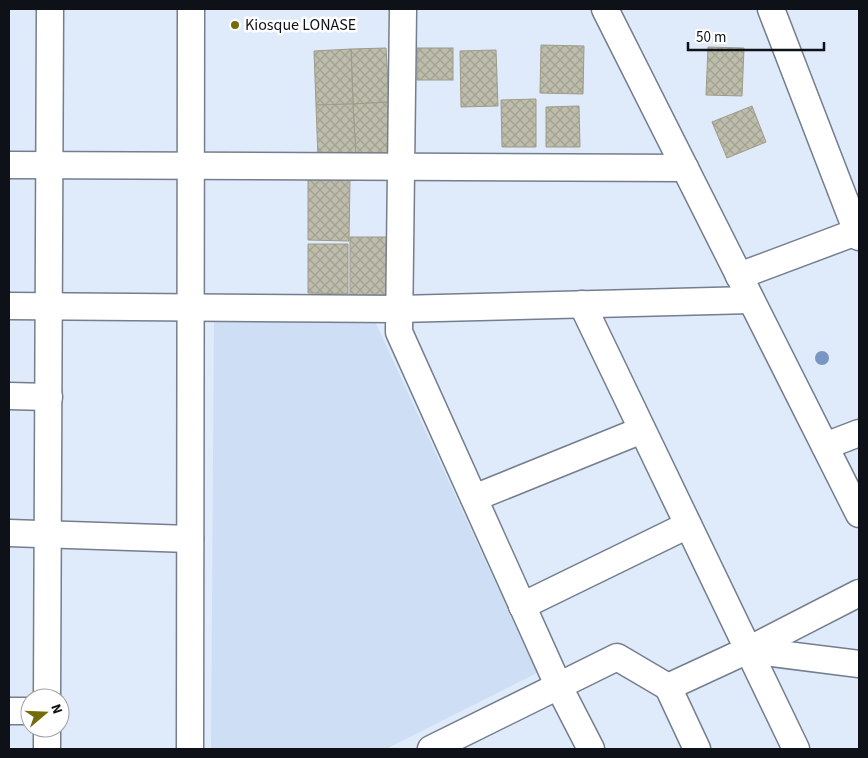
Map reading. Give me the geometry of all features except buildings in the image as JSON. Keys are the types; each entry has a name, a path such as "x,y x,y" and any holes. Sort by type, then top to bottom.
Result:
{"street":[{"path":"47,688 50,9"},
{"path":"190,749 191,9"},
{"path":"403,9 398,332 558,685 591,749"},
{"path":"605,9 859,514"},
{"path":"739,276 859,233 771,9"},
{"path":"9,165 685,168"},
{"path":"9,306 398,309 751,300"},
{"path":"582,304 796,749"},
{"path":"9,396 49,396"},
{"path":"474,498 642,430"},
{"path":"825,446 859,433"},
{"path":"522,606 688,525"},
{"path":"9,533 190,539"},
{"path":"668,687 748,650 859,593"},
{"path":"748,650 859,664"},
{"path":"430,749 618,657 668,687 697,749"}],"shaded area":[{"path":"373,317 537,673 386,749 211,749 214,320"}],"place":[{"name":"Kiosque LONASE","path":"235,25"}]}
